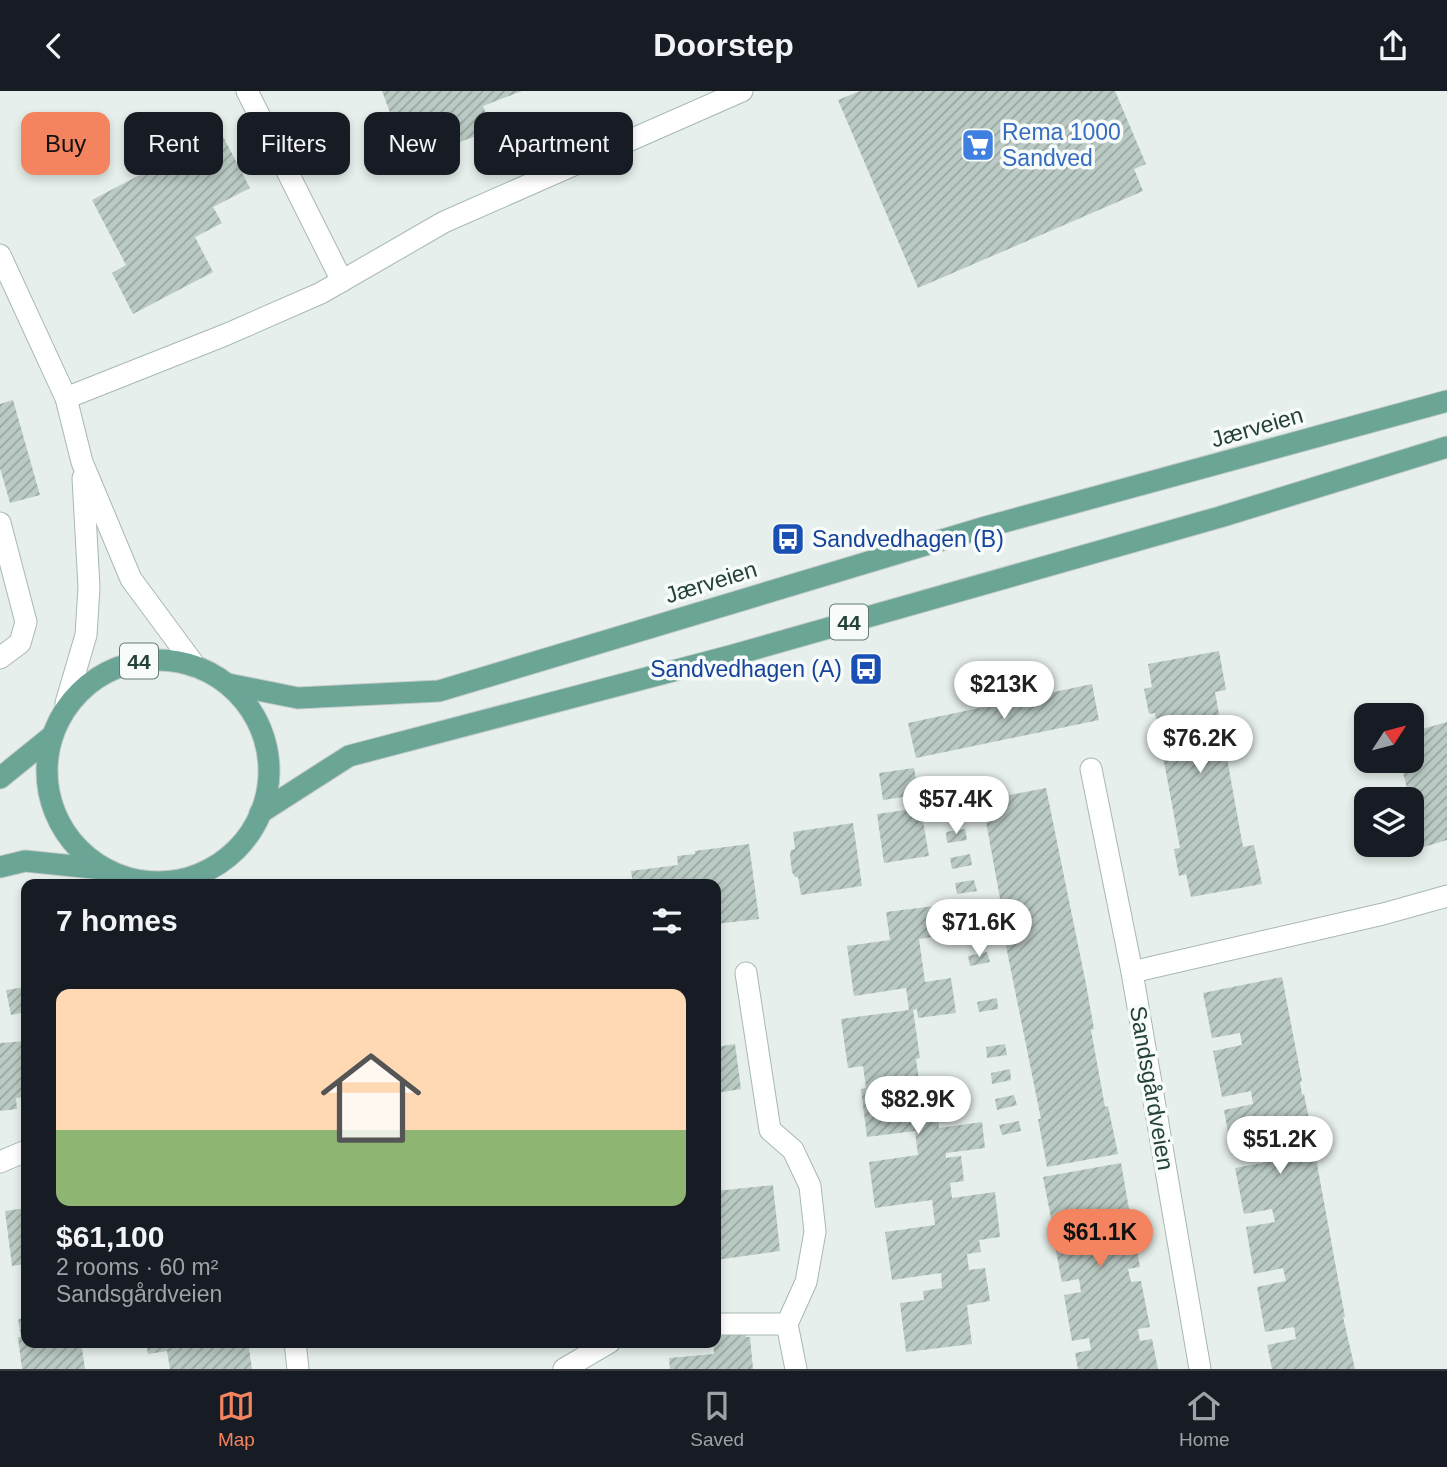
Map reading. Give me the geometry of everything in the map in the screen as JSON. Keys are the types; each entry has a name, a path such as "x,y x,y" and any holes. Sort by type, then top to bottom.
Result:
{"main road":[{"name":"Jærveien","path":"228,684 298,698 439,691 982,528 1447,401"},
{"name":"44","path":"260,813 349,756 730,656 1220,517 1447,447"},
{"name":"44","path":"103,869 73,845 54,812 46,774 52,736 66,703 98,677 134,661 167,659 196,667 228,684 250,707 265,737 270,775 260,813 243,845 213,869 185,879"},
{"name":"44","path":"0,778 52,736"},
{"name":"44","path":"0,867 25,861 103,869 131,879"}],"street":[{"path":"247,91 342,281"},
{"path":"66,398 225,335 321,293 444,222 742,91"},
{"path":"0,255 8,290 66,398 82,462 131,579 196,667"},
{"path":"66,703 86,635 89,587 82,462"},
{"path":"0,523 26,622 20,643 0,658"},
{"name":"Sandsgårdveien","path":"1091,769 1132,972 1200,1369"},
{"path":"1132,972 1447,897"},
{"path":"746,972 770,1130 793,1150 810,1186 815,1231 806,1282 787,1324 796,1369"},
{"path":"0,1162 21,1153"},
{"path":"721,1324 787,1324"},
{"path":"296,1348 298,1369"},
{"path":"564,1369 600,1348"}],"building":[{"path":"382,91 522,91 483,106 485,112 474,112 474,137 460,142 460,112 390,112"},
{"path":"860,91 1115,91 1146,164 1134,169 1143,191 918,288 838,100"},
{"path":"223,136 237,163 237,175 243,175 250,188 213,207 222,223 195,237 213,272 133,314 112,273 126,265 92,200 140,175 223,175"},
{"path":"13,400 40,495 10,503 0,468 0,404"},
{"path":"1219,651 1226,690 1215,692 1243,847 1254,845 1262,884 1191,897 1186,874 1179,876 1174,849 1180,848 1155,713 1149,714 1144,689 1152,687 1148,664"},
{"path":"1092,684 1099,720 916,758 908,723"},
{"path":"1447,722 1447,840 1424,847 1424,787 1407,787 1403,773 1424,773 1424,729"},
{"path":"914,768 929,856 884,863 877,814 906,810 903,797 883,800 879,773"},
{"path":"1046,788 1086,984 1105,1107 1108,1106 1118,1154 1047,1167 1038,1119 1041,1119 1007,951 982,800"},
{"path":"949,793 952,803 933,807 931,797"},
{"path":"853,823 862,886 801,895 798,877 792,872 790,855 791,850 795,849 793,832"},
{"path":"965,829 967,840 947,843 946,832"},
{"path":"749,844 759,919 721,923 721,879 632,879 631,871 678,865 677,856 695,854 695,851"},
{"path":"970,854 972,865 952,869 950,858"},
{"path":"974,880 977,891 957,894 955,883"},
{"path":"935,906 939,936 919,939 925,982 951,978 956,1013 918,1018 917,1009 913,1010 920,1058 916,1059 919,1081 933,1079 939,1128 982,1122 985,1148 946,1153 946,1158 961,1156 964,1181 950,1183 952,1198 995,1192 1000,1237 979,1240 981,1252 967,1254 969,1270 985,1268 990,1301 967,1305 972,1344 906,1352 900,1303 924,1300 923,1291 942,1288 941,1273 892,1280 885,1232 935,1225 932,1200 875,1208 869,1162 918,1155 915,1131 867,1137 861,1089 866,1088 863,1066 848,1068 841,1019 909,1010 906,988 854,996 847,946 890,940 886,912"},
{"path":"979,906 981,917 962,920 960,909"},
{"path":"987,952 990,962 970,966 968,956"},
{"path":"1282,977 1343,1317 1355,1369 1272,1369 1267,1345 1296,1339 1294,1327 1265,1332 1257,1287 1286,1281 1283,1268 1254,1274 1246,1227 1275,1222 1272,1209 1244,1214 1235,1168 1263,1163 1261,1150 1232,1155 1224,1110 1253,1104 1251,1091 1222,1097 1213,1051 1242,1045 1240,1033 1212,1038 1203,993"},
{"path":"21,988 21,1013 11,1015 6,990"},
{"path":"997,998 998,1009 979,1012 977,1002"},
{"path":"21,1041 21,1098 16,1098 17,1109 0,1111 0,1043"},
{"path":"735,1044 741,1089 721,1092 721,1046"},
{"path":"1005,1044 1007,1055 987,1058 986,1047"},
{"path":"1010,1069 1011,1080 992,1084 991,1073"},
{"path":"1014,1095 1017,1105 997,1110 995,1099"},
{"path":"1019,1121 1021,1131 1002,1135 999,1125"},
{"path":"1121,1163 1129,1209 1118,1211 1120,1224 1132,1222 1140,1267 1128,1269 1131,1282 1141,1281 1150,1327 1138,1329 1140,1341 1152,1339 1158,1369 1078,1369 1075,1353 1091,1350 1089,1338 1072,1341 1064,1295 1081,1292 1079,1279 1062,1282 1053,1236 1070,1233 1068,1220 1052,1223 1043,1177"},
{"path":"773,1185 780,1251 721,1259 721,1190"},
{"path":"21,1209 21,1265 12,1266 5,1211"},
{"path":"745,1333 746,1337 750,1337 753,1369 670,1369 669,1358 714,1354 714,1348 721,1348 721,1335"},
{"path":"18,1337 21,1337 21,1348 82,1348 85,1369 22,1369"},
{"path":"147,1348 249,1348 252,1369 170,1369 167,1351 148,1354"}],"place":[{"name":"Rema 1000 Sandved","path":"978,145"},
{"name":"Sandvedhagen (B)","path":"788,539"},
{"name":"Sandvedhagen (A)","path":"866,669"}]}
